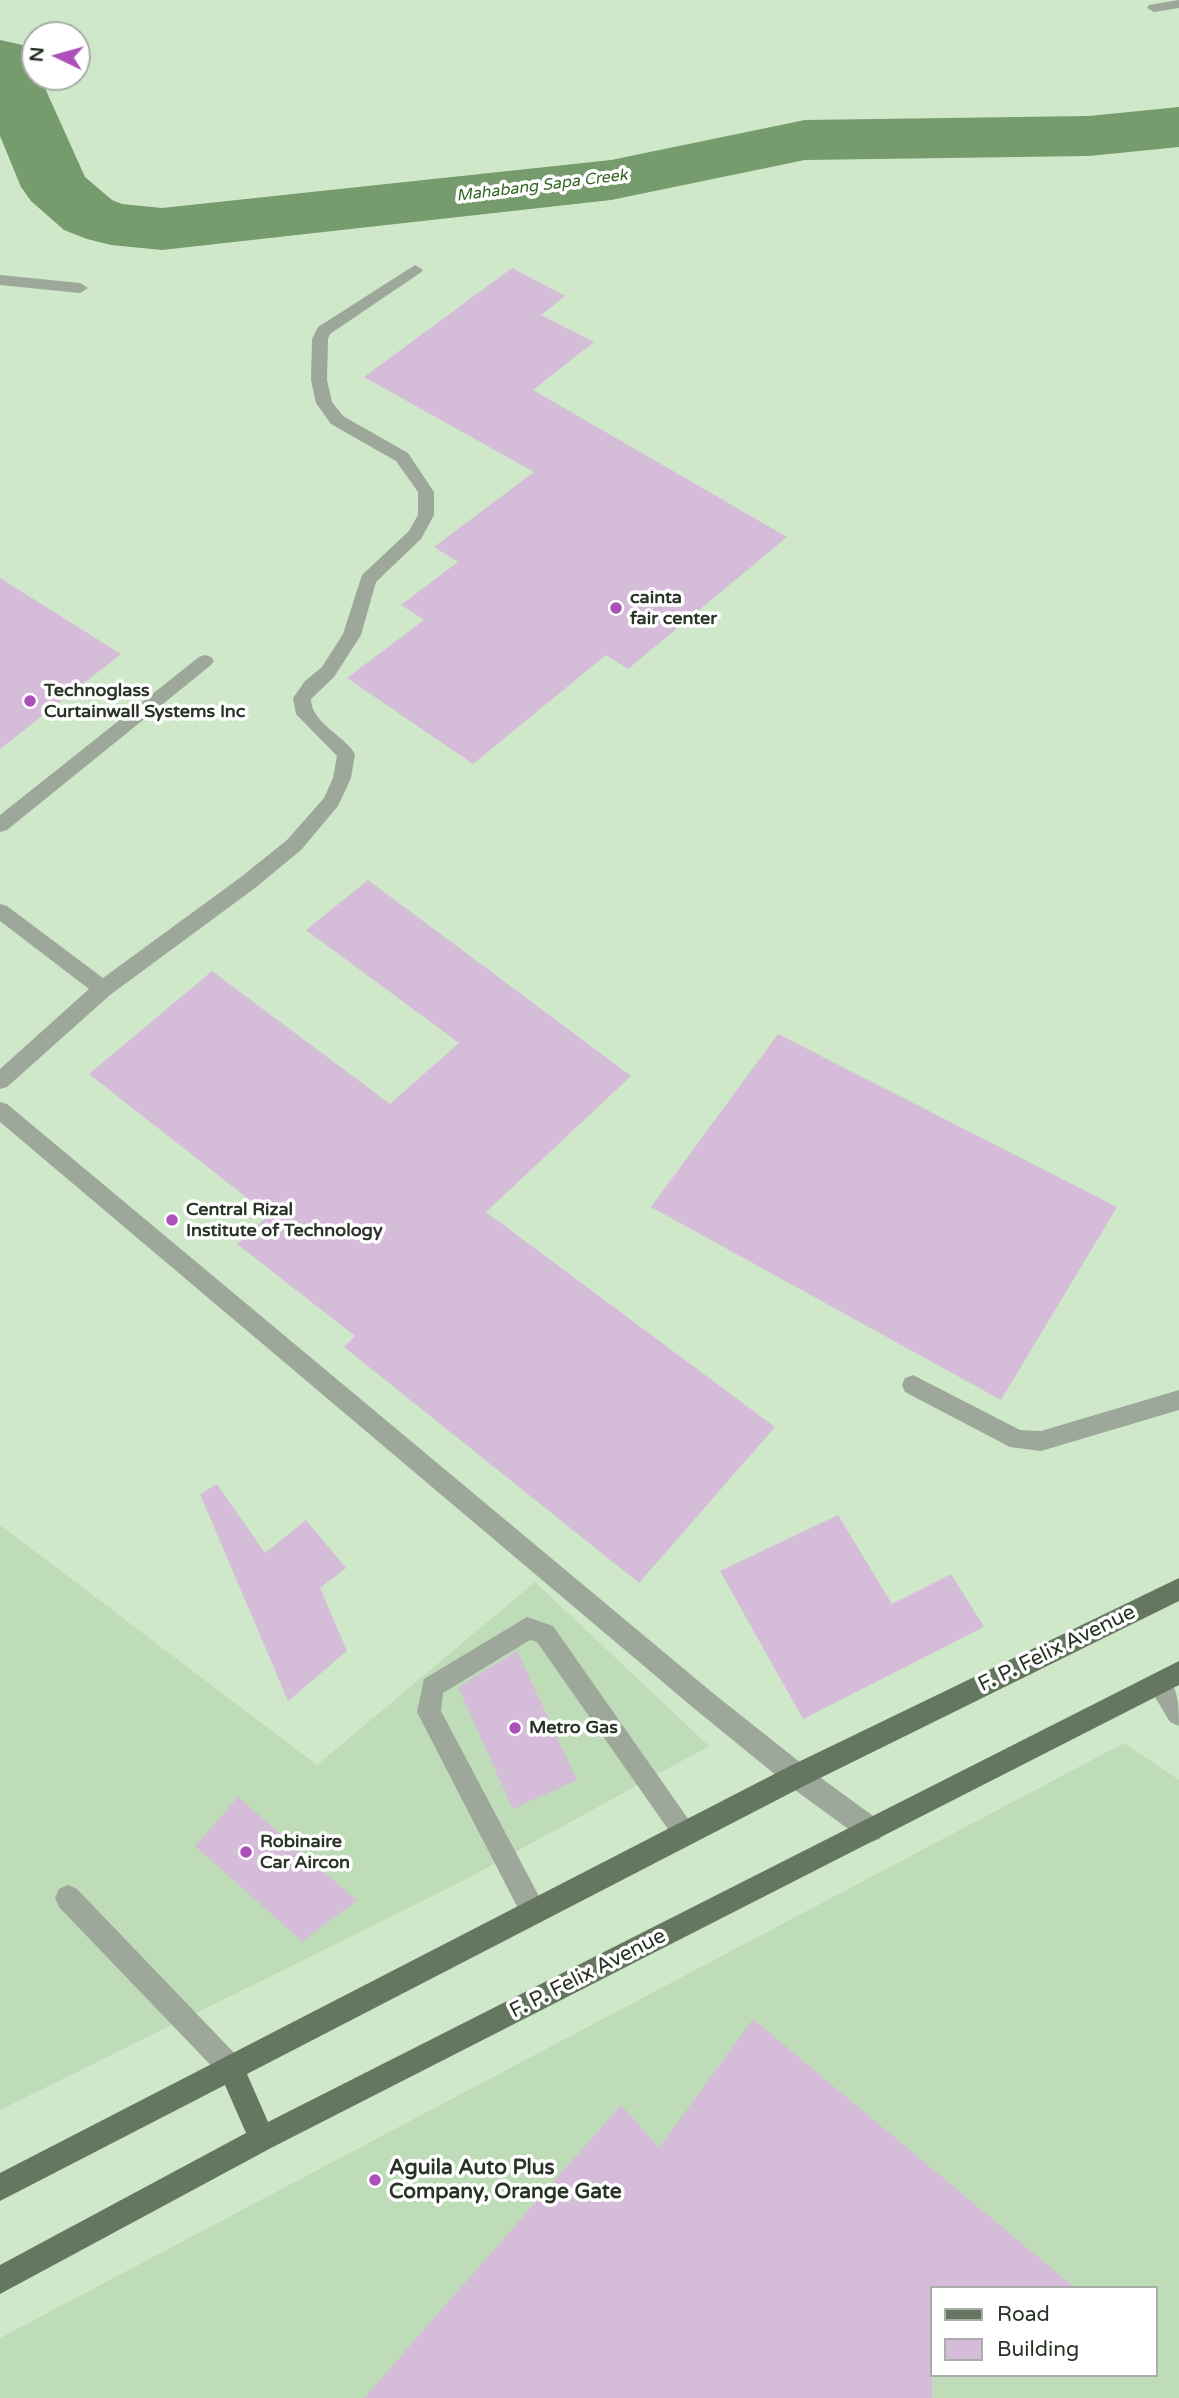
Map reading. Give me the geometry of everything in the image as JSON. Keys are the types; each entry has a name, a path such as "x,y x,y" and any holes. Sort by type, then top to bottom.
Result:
{"main road":[{"name":"F. P. Felix Avenue","path":"0,2187 797,1776 1179,1589"},
{"name":"F. P. Felix Avenue","path":"0,2280 262,2139 1169,1679"},
{"path":"231,2068 262,2139"}],"street":[{"path":"1154,8 1179,4"},
{"path":"0,1081 103,989 287,852 319,817 346,771 346,754 312,722 302,709 302,698 311,686 328,672 352,635 368,579 415,535 426,515 426,492 402,457 337,420 324,403 319,380 320,340 324,331 415,270"},
{"path":"0,280 80,288"},
{"path":"0,825 205,661"},
{"path":"0,911 103,989"},
{"path":"0,1110 797,1776 871,1830"},
{"path":"913,1385 1018,1440 1041,1441 1179,1401"},
{"path":"533,1911 429,1712 432,1687 527,1628 545,1634 685,1833"},
{"path":"1169,1679 1179,1714"},
{"path":"68,1898 231,2068"}],"shaded area":[{"path":"0,1525 317,1765 535,1582 709,1746 461,1882 0,2110"},
{"path":"1124,1743 1179,1780 1179,2398 0,2398 0,2338"}],"building":[{"path":"512,268 565,296 541,315 594,342 533,390 787,537 628,669 606,655 473,764 347,678 424,620 401,605 458,562 434,547 534,472 364,377"},
{"name":"Technoglass Curtainwall Systems Inc","path":"0,578 121,654 0,749"},
{"path":"368,880 631,1076 486,1212 775,1427 639,1583 344,1347 355,1336 237,1244 269,1215 89,1074 212,971 390,1104 459,1043 306,930"},
{"path":"778,1034 1117,1207 1001,1400 651,1207"},
{"path":"217,1484 265,1553 306,1520 346,1568 320,1588 347,1651 288,1701 200,1494"},
{"path":"838,1515 892,1604 951,1574 984,1627 803,1719 720,1571"},
{"name":"Metro Gas","path":"517,1651 577,1780 513,1809 458,1687"},
{"path":"238,1797 357,1901 302,1941 195,1846"},
{"path":"753,2019 1073,2286 930,2286 932,2398 364,2398 621,2105 659,2148"}],"waterway":[{"name":"Mahabang Sapa Creek","path":"0,59 55,187 88,215 111,224 162,229 611,180 805,140 1089,136 1179,127"}],"place":[{"name":"cainta fair center","path":"616,608"},
{"name":"Technoglass Curtainwall Systems Inc","path":"30,701"},
{"name":"Central Rizal Institute of Technology","path":"172,1220"},
{"name":"Metro Gas","path":"515,1728"},
{"name":"Robinaire Car Aircon","path":"246,1852"},
{"name":"Aguila Auto Plus Company, Orange Gate","path":"375,2180"}]}
